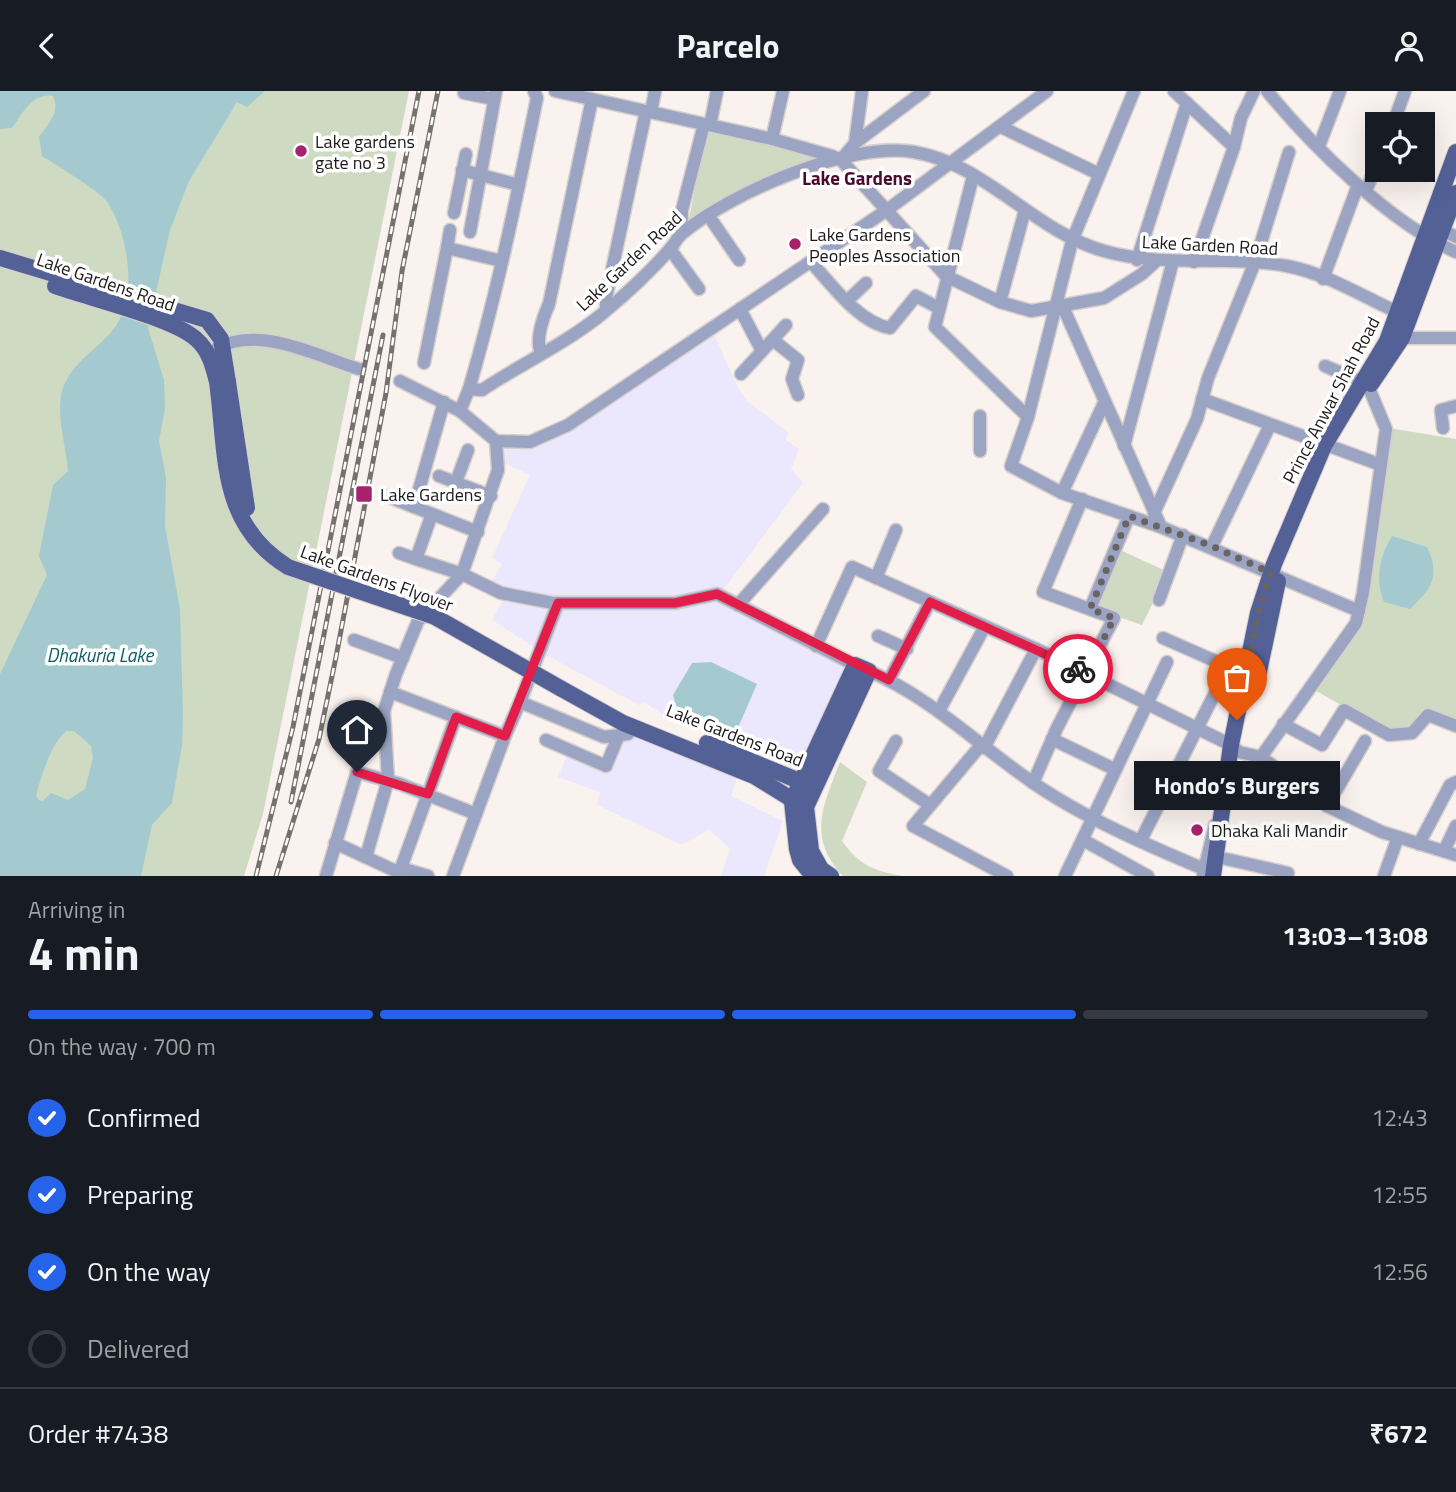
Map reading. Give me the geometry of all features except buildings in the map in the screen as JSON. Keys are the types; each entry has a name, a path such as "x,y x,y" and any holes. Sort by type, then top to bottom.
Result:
{"main road":[{"name":"Prince Anwar Shah Road","path":"1223,876 1235,749 1258,613 1329,448 1365,384 1439,235 1456,152"},
{"name":"Prince Anwar Shah Road","path":"1365,384 1402,338 1456,193"},
{"name":"Lake Gardens Road","path":"0,258 112,299"},
{"name":"Lake Gardens Road","path":"0,266 162,313 215,349"},
{"path":"162,313 207,320 215,327 215,349"},
{"name":"Lake Gardens Flyover","path":"215,349 223,382 230,489 240,520 252,539 268,555 288,567 435,617 561,683 624,727"},
{"name":"Prince Anwar Shah Road","path":"1207,874 1275,575"},
{"path":"813,876 800,860 799,804 862,668"},
{"name":"Lake Gardens Road","path":"624,727 807,784"},
{"name":"Lake Gardens Road","path":"624,727 745,771 799,804"},
{"path":"799,804 811,851 821,869 831,876"}],"street":[{"path":"460,411 489,321 537,98 534,91"},
{"path":"555,91 580,94 592,99 772,139 841,160 946,276 1000,302 1031,311 1104,298 1142,274 1155,262"},
{"path":"606,310 606,298 648,111 655,91"},
{"path":"681,234 682,210 717,91"},
{"path":"772,139 783,91"},
{"path":"855,143 862,91"},
{"path":"841,160 855,143 923,91"},
{"path":"400,381 460,411 496,441 530,442 568,425 887,210 1047,91"},
{"path":"1134,91 1072,241 1060,307 1028,418 1011,466 1062,492 1212,546 1359,611"},
{"path":"1174,91 1234,147"},
{"path":"1194,262 1234,147 1241,118 1254,91"},
{"path":"1319,146 1340,91"},
{"path":"1397,112 1405,91"},
{"path":"464,93 495,95 470,232"},
{"path":"1274,94 1319,146 1362,188 1439,235 1456,252"},
{"path":"541,353 538,348 544,314 549,304 592,99"},
{"path":"1137,260 1187,103"},
{"path":"1002,127 1099,174"},
{"name":"Lake Garden Road","path":"469,389 482,390 606,310 670,249 681,234 708,215 785,176 878,151 913,152 952,163 1072,241 1137,260 1290,266 1399,313"},
{"path":"1154,513 1197,419 1202,399 1255,263 1289,152"},
{"path":"454,213 466,154"},
{"path":"462,170 519,185"},
{"path":"973,176 935,327 1028,418"},
{"path":"1323,279 1366,182"},
{"path":"1000,302 1025,210"},
{"path":"708,215 738,260"},
{"path":"424,363 450,230"},
{"path":"447,248 502,261"},
{"path":"670,249 699,289"},
{"path":"1124,446 1173,261"},
{"path":"811,262 848,300 880,326 890,328 916,296 939,308"},
{"path":"848,300 866,283"},
{"path":"1060,307 1161,527"},
{"path":"740,309 762,351"},
{"path":"741,374 786,325"},
{"path":"215,349 246,338 271,342 359,369"},
{"path":"1402,338 1456,338"},
{"path":"773,340 798,360 792,379 798,395"},
{"path":"1261,757 1356,624 1359,611 1386,429 1381,410 1365,384 1325,366"},
{"path":"1202,399 1381,465"},
{"path":"414,507 443,402"},
{"path":"1062,492 1104,403"},
{"path":"1443,428 1441,410 1456,406"},
{"path":"980,416 980,451"},
{"path":"1212,546 1270,425"},
{"path":"366,857 388,780 384,720 390,692 418,621 462,574 498,470 496,441"},
{"path":"456,482 468,450"},
{"path":"439,476 491,496"},
{"path":"386,496 478,532"},
{"path":"1033,783 1052,739 1114,618 1043,592 1082,499"},
{"path":"738,605 823,509"},
{"path":"416,559 432,514"},
{"path":"1090,609 1129,516"},
{"path":"876,578 896,530"},
{"path":"1159,600 1182,535"},
{"path":"399,552 462,574 501,593 558,603 675,603 717,594 816,646 889,680 939,711 1033,783 1065,804 1207,874"},
{"path":"816,646 852,567 1087,673 1235,749 1261,757 1327,806 1398,837 1450,853 1456,826"},
{"path":"889,680 930,602"},
{"path":"453,876 558,603"},
{"path":"939,711 984,628"},
{"path":"878,636 907,649"},
{"path":"1163,638 1222,664 1249,669"},
{"path":"354,640 403,658"},
{"path":"1007,876 913,826 983,746 1036,649"},
{"path":"1065,876 1167,663"},
{"path":"1141,840 1221,681"},
{"path":"390,692 505,736"},
{"path":"520,702 604,737 624,727"},
{"path":"1283,724 1322,745 1344,709 1389,735 1412,733 1428,715 1456,726"},
{"path":"400,872 456,717"},
{"path":"546,740 606,767 624,727"},
{"path":"1052,739 1114,769"},
{"path":"896,741 879,771 930,805"},
{"path":"1327,806 1365,741"},
{"path":"326,876 357,772 428,794 476,814"},
{"path":"1419,844 1450,785 1456,782"},
{"path":"1384,876 1398,837"},
{"path":"1083,839 1148,876"},
{"path":"335,843 400,872 428,876"},
{"path":"1226,859 1288,873"}],"shaded area":[{"path":"712,330 738,388 747,401 788,432 786,440 799,449 791,469 803,483 718,597 850,665 805,756 787,762 668,718 644,702 639,705 546,655 492,620 507,593 489,586 502,564 492,558 530,475 502,462 497,442 530,445"},
{"path":"631,736 738,775 731,796 783,821 764,876 721,876 730,849 709,829 682,845 597,805 600,792 558,777 569,751 606,770 619,739"}],"green space":[{"path":"0,91 409,91 263,814 244,876 0,876"},
{"path":"707,127 831,159 775,175 687,229"},
{"path":"1389,428 1456,439 1456,722 1429,710 1411,730 1388,732 1313,689 1357,627"},
{"path":"1118,549 1168,572 1142,625 1093,608"},
{"path":"840,762 867,782 842,841 868,866 902,876 843,876 832,862 825,848 822,821 828,793"}],"water":[{"name":"Dhakuria Lake","path":"0,91 265,91 247,107 237,102 189,181 170,230 148,328 164,380 165,408 159,441 166,477 165,526 180,609 183,717 182,745 172,803 152,825 141,876 0,876 0,674 47,575 39,556 53,485 68,471 61,421 62,391 66,380 80,362 105,339 119,321 128,293 128,277 120,228 107,202 87,185 42,156 39,137 54,113 53,96 40,97 24,111 12,128 0,129","holes":["66,731 74,731 91,746 93,758 85,789 68,800 51,793 43,801 39,800 36,796 51,752"]},
{"path":"1392,536 1427,547 1431,557 1432,581 1410,609 1384,602 1381,594 1380,569"},
{"path":"711,662 757,684 737,730 676,706 673,695 692,663"}],"railway":[{"path":"256,876 293,727 419,91"},
{"path":"276,876 319,739 336,657 386,393 402,271 438,91"},
{"path":"291,802 383,335"}],"way so far":[{"path":"1078,669 1087,673 1114,618 1090,609 1129,516 1212,546 1271,573 1258,613 1237,720"}],"place":[{"name":"Lake gardens gate no 3","path":"301,151"},
{"name":"Lake Gardens Peoples Association","path":"795,244"},
{"name":"Lake Gardens","path":"364,494"},
{"name":"Hondo’s Burgers","path":"1237,720"},
{"name":"Dhaka Kali Mandir","path":"1197,830"}],"district":[{"name":"Lake Gardens","path":"857,177"}],"route":[{"path":"357,772 400,783 428,794 456,717 505,736 558,603 675,603 717,594 802,639 889,680 930,602 1078,669"}]}
